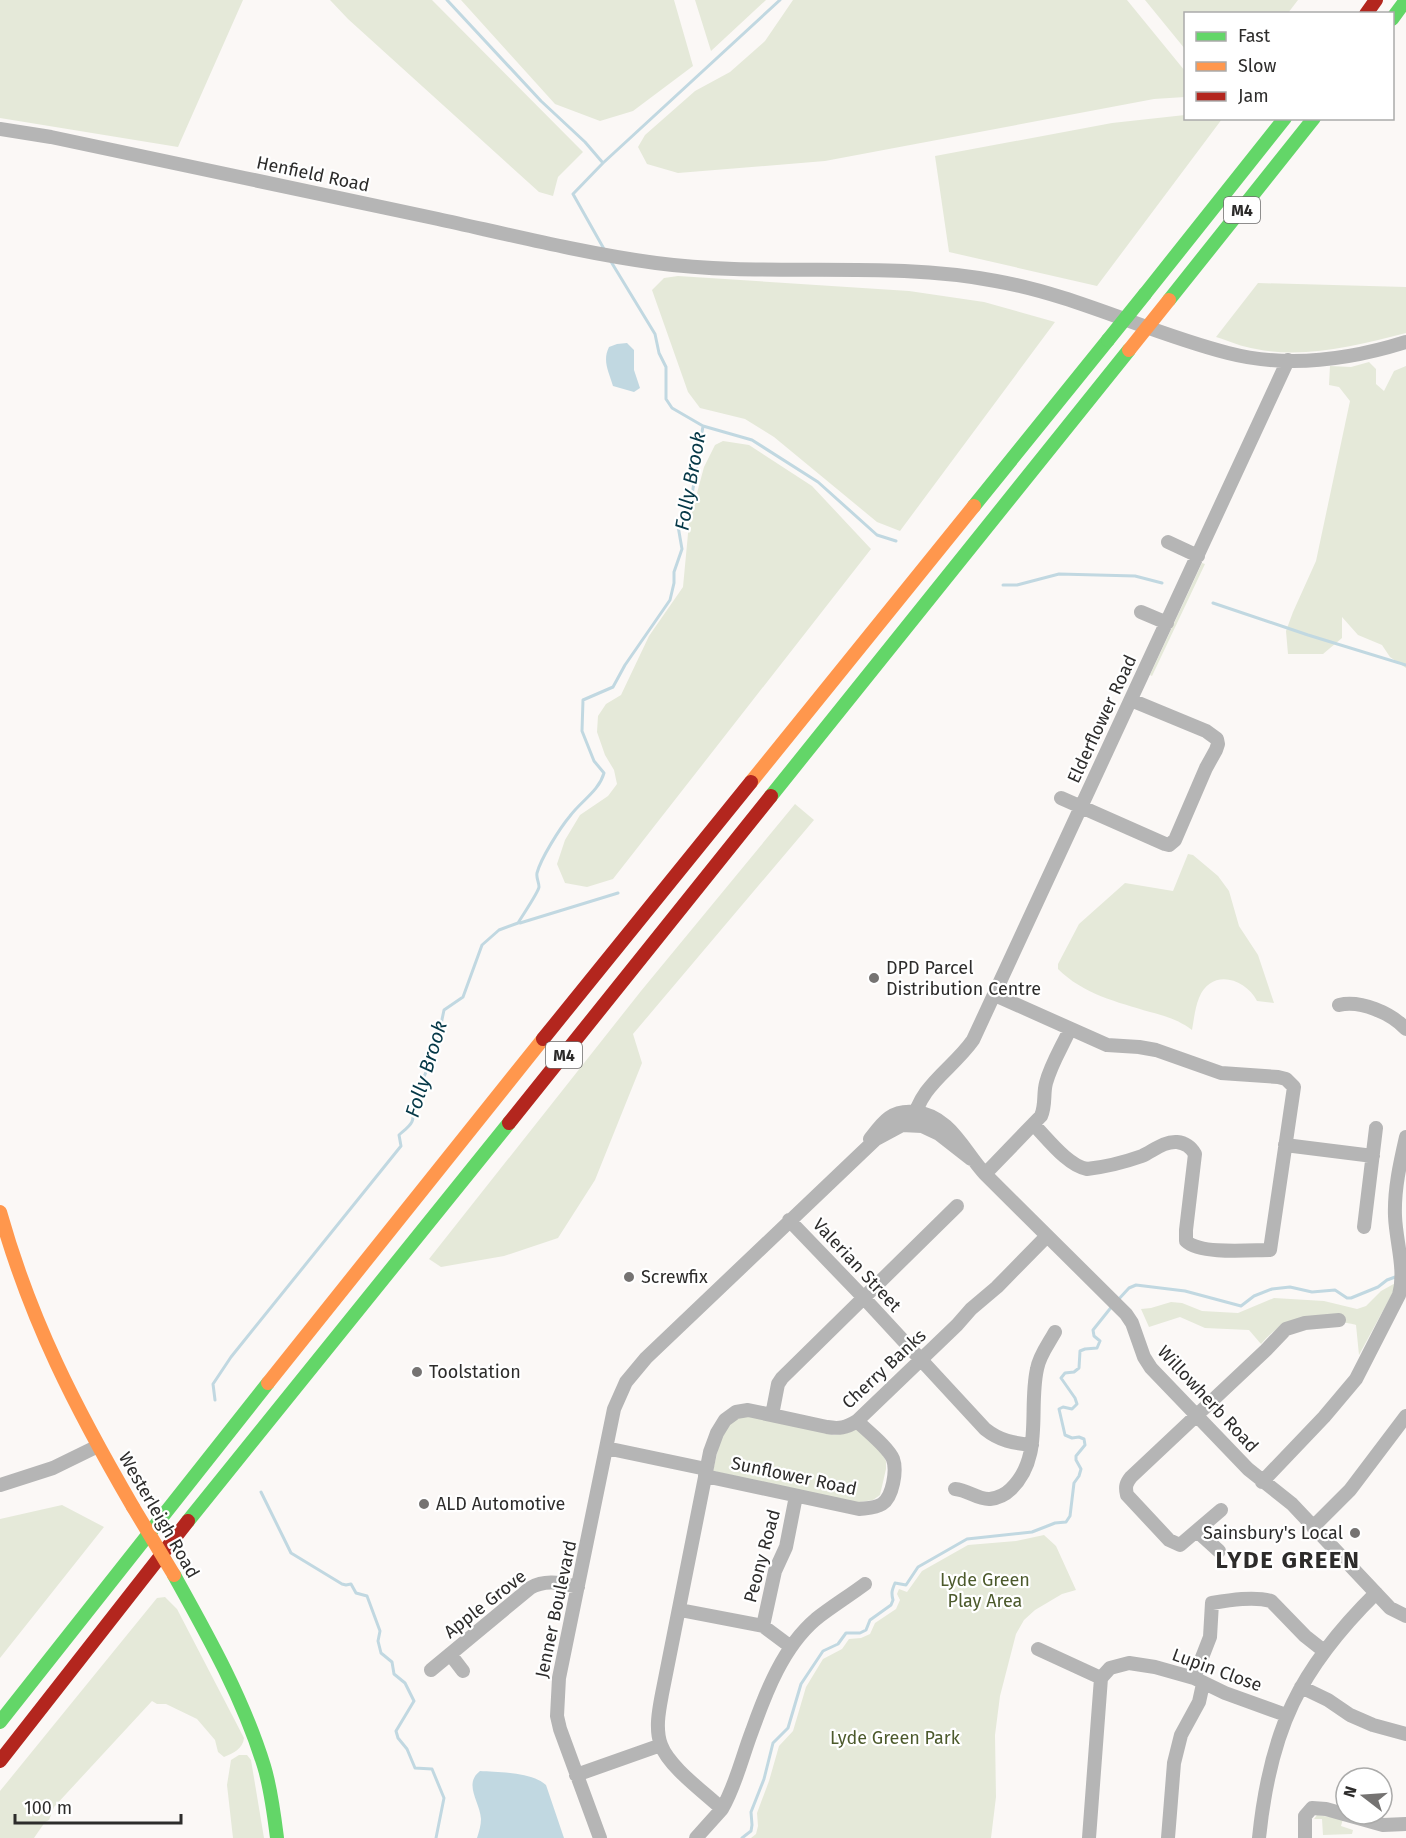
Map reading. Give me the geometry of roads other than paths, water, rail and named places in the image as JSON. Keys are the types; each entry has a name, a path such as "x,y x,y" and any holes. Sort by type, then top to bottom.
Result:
{"main road":[{"path":"1394,16 1406,0"},
{"name":"M4","path":"0,1722 416,1197 1283,120"},
{"name":"M4","path":"0,1761 155,1563 1312,120"},
{"name":"Westerleigh Road","path":"0,1212 25,1294 57,1371 210,1640 256,1738 267,1775 277,1838"}],"street":[{"name":"Henfield Road","path":"0,129 63,140 596,254 719,269 838,269 916,272 996,281 1062,297 1231,354 1304,361 1382,350 1406,342"},
{"name":"Elderflower Road","path":"913,1118 921,1098 933,1082 973,1040 1288,360"},
{"path":"1168,542 1198,556"},
{"path":"1141,612 1167,623"},
{"path":"1061,798 1165,844 1169,845 1175,840 1216,750 1217,739 1206,731 1131,700"},
{"path":"995,995 1107,1045 1156,1050 1221,1073 1286,1079 1294,1087 1270,1250 1210,1249 1193,1246 1186,1241 1195,1154 1191,1147 1174,1141 1142,1155 1087,1169 1072,1163 1034,1125"},
{"path":"1339,1005 1349,1002 1378,1011 1393,1018 1406,1029"},
{"path":"986,1174 1034,1125 1043,1111 1049,1073 1070,1029"},
{"path":"928,1121 933,1082"},
{"name":"Jenner Boulevard","path":"600,1838 560,1729 557,1699 559,1678 614,1409 626,1382 646,1358 856,1157 884,1133 913,1118 928,1121"},
{"name":"Willowherb Road","path":"928,1121 944,1122 971,1159 1126,1314 1132,1323 1144,1357 1196,1416 1262,1482 1292,1504 1390,1608 1406,1616"},
{"path":"1364,1227 1376,1128"},
{"path":"1262,1482 1324,1417 1356,1379 1399,1295 1402,1276 1396,1234 1395,1205 1397,1181 1406,1137"},
{"path":"1285,1145 1373,1156"},
{"path":"772,1415 778,1384 782,1378 957,1206"},
{"name":"Valerian Street","path":"789,1220 985,1429 1008,1443 1032,1445"},
{"name":"Cherry Banks","path":"661,1745 658,1714 706,1473 717,1432 725,1420 736,1412 748,1410 838,1429 847,1427 857,1421 971,1309 1004,1281 1047,1236"},
{"path":"1221,1510 1198,1532 1180,1545 1174,1544 1127,1495 1126,1482 1286,1329 1305,1323 1339,1320"},
{"path":"955,1489 989,1499 1007,1492 1018,1482 1026,1467 1032,1445 1037,1367 1055,1332"},
{"path":"1313,1527 1350,1490 1406,1416"},
{"name":"Sunflower Road","path":"706,1473 859,1509 882,1503 888,1497 894,1469 893,1458 857,1421"},
{"path":"0,1485 52,1468 98,1446"},
{"path":"606,1448 706,1473"},
{"name":"Peony Road","path":"763,1626 775,1571 786,1547 796,1496"},
{"path":"1198,1532 1219,1551"},
{"name":"Apple Grove","path":"431,1670 540,1582 548,1581 578,1587"},
{"path":"696,1838 714,1820 730,1795 762,1706 791,1647 815,1620 865,1584"},
{"path":"1259,1838 1270,1768 1286,1715 1324,1651 1352,1617 1376,1593"},
{"path":"1168,1838 1174,1763 1181,1735 1199,1702 1199,1681 1210,1637 1212,1603 1229,1600 1265,1599 1272,1601 1324,1651"},
{"path":"680,1610 763,1626 791,1647"},
{"path":"1038,1649 1101,1678 1089,1838"},
{"name":"Apple Grove","path":"450,1654 463,1671"},
{"name":"Lupin Close","path":"1101,1678 1110,1668 1129,1663 1155,1666 1286,1715"},
{"path":"1301,1687 1328,1700 1350,1715 1373,1725 1406,1734"},
{"path":"576,1775 661,1745 671,1760 722,1809"},
{"path":"1305,1838 1305,1816 1311,1808 1326,1809 1383,1825 1406,1824"}],"water":[{"path":"627,343 634,350 634,370 640,388 634,392 613,386 606,362 609,347"},
{"path":"480,1771 524,1775 546,1785 564,1838 477,1838 481,1819 473,1782"}],"waterway":[{"path":"447,0 541,101 585,142 603,163 573,194 604,249"},
{"name":"Folly Brook","path":"603,163 780,0"},
{"name":"Folly Brook","path":"215,1400 213,1384 231,1357 401,1146 399,1135 412,1120 411,1108 436,1048 444,1010 463,997 482,945 499,930 518,923 538,890 537,873 551,843 570,816 602,779 604,773 594,761 582,731 583,700 613,687 625,665 670,600 674,572 682,549 678,526 691,501 703,426 672,408 666,399 666,367 659,353 655,334 610,260"},
{"path":"703,426 752,440 818,482 877,535 896,541"},
{"path":"1003,585 1017,585 1059,574 1135,576 1162,583"},
{"path":"1213,603 1406,665"},
{"path":"520,923 618,893"},
{"path":"1117,1301 1129,1288 1136,1285 1185,1291 1241,1306 1254,1296 1272,1289 1290,1287 1312,1292 1335,1290 1351,1298 1398,1276"},
{"path":"742,1838 751,1831 751,1812 764,1779 773,1743 788,1728 801,1684 823,1651 838,1644 846,1633 860,1633 866,1630 870,1620 891,1605 895,1583 906,1585 918,1567 967,1539 1032,1532 1055,1523 1066,1522 1070,1516 1074,1483 1081,1469 1076,1456 1085,1445 1084,1439 1065,1435 1059,1409 1063,1407 1072,1409 1077,1404 1061,1378 1065,1373 1074,1372 1079,1368 1080,1351 1097,1348 1100,1341 1094,1336 1093,1330 1113,1305"},
{"name":"Folly Brook","path":"261,1492 291,1553 342,1584 351,1584 356,1593 367,1596 380,1631 378,1641 381,1653 392,1662 394,1674 405,1683 414,1701 396,1731 398,1738 407,1749 415,1768 432,1769 444,1798 436,1838"}],"place":[{"name":"DPD Parcel Distribution Centre","path":"874,978"},
{"name":"Screwfix","path":"629,1277"},
{"name":"Toolstation","path":"417,1372"},
{"name":"ALD Automotive","path":"424,1504"},
{"name":"Sainsbury's Local","path":"1355,1533"}],"district":[{"name":"LYDE GREEN","path":"1288,1560"}],"park label":[{"name":"Lyde Green Play Area","path":"985,1590"},
{"name":"Lyde Green Park","path":"895,1738"}]}
